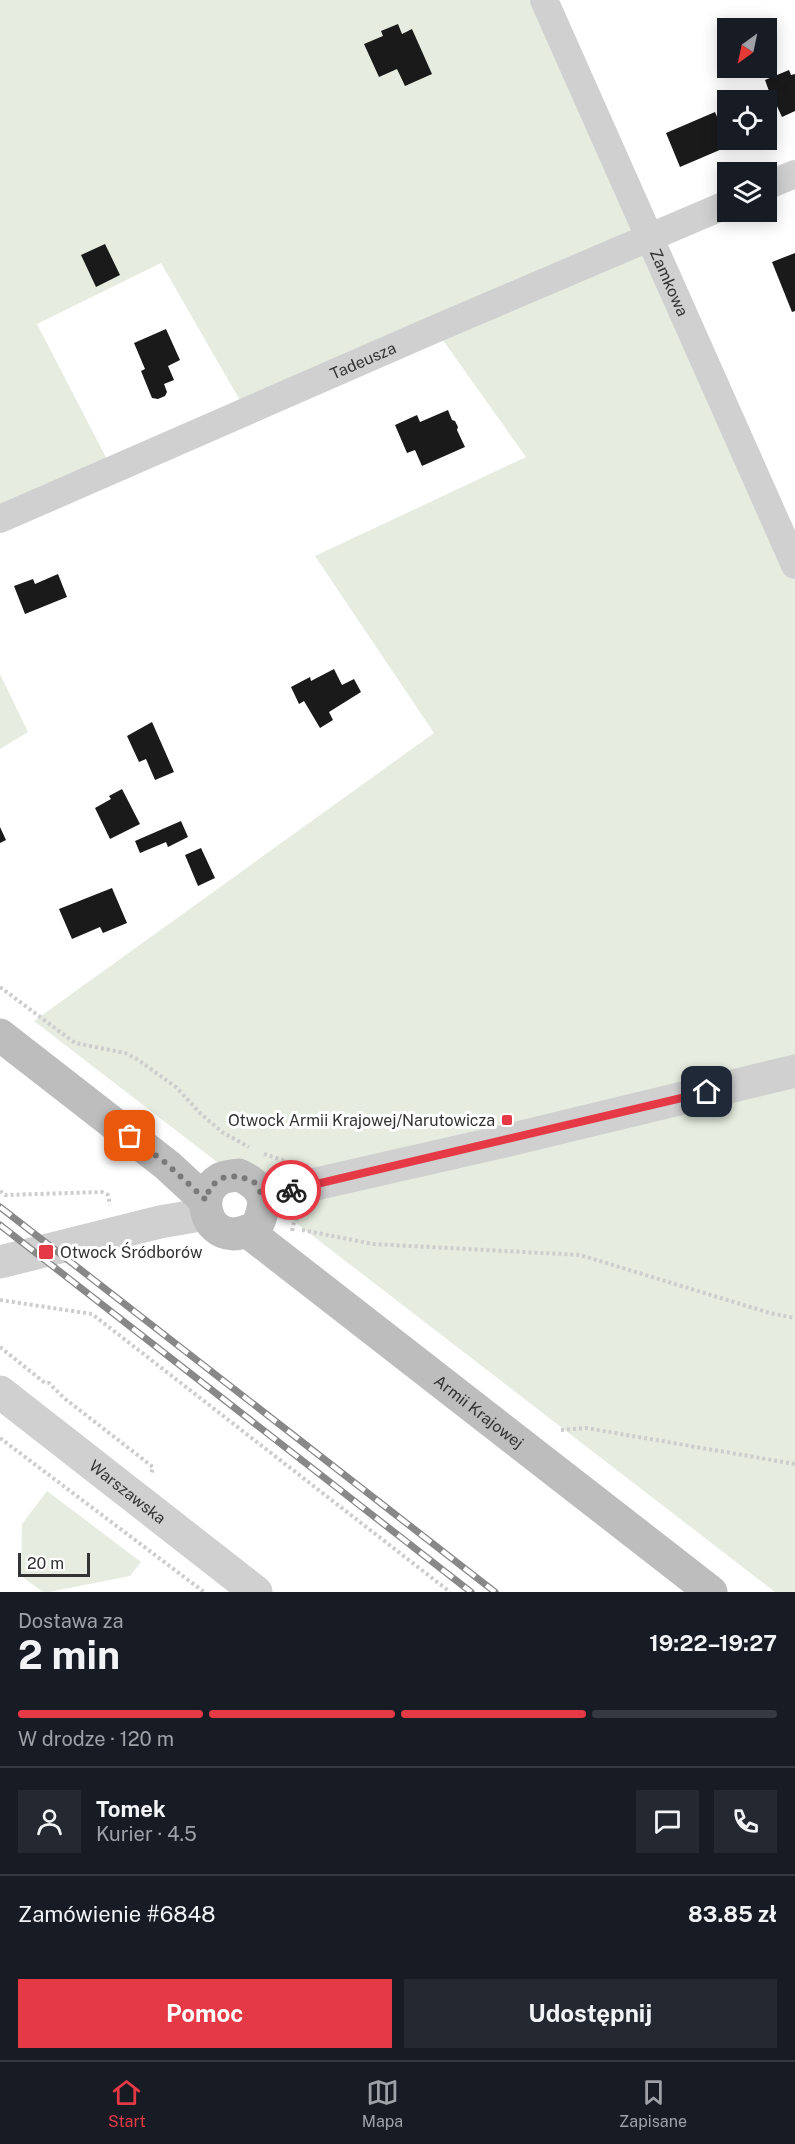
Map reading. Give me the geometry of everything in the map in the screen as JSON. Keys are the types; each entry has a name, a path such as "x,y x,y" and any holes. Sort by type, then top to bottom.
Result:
{"main road":[{"path":"0,1035 167,1164 206,1207 213,1224 222,1232 234,1234 256,1228 264,1207 263,1196 254,1182 239,1176 222,1178 210,1187 206,1207"},
{"name":"Armii Krajowej","path":"247,1231 711,1592"}],"street":[{"name":"Zamkowa","path":"544,0 795,565"},
{"path":"777,181 795,174"},
{"name":"Tadeusza","path":"0,519 424,333 717,209"},
{"path":"263,1196 795,1071"},
{"path":"0,1262 160,1222 206,1207"},
{"name":"Warszawska","path":"0,1392 256,1592"}],"path":[{"path":"0,987 75,1043 125,1053 137,1059 176,1087 201,1114 222,1132 250,1148"},
{"path":"260,1153 291,1162"},
{"path":"0,1191 5,1195 102,1192 108,1195 110,1206"},
{"path":"302,1230 372,1244 580,1256 770,1313 795,1318"},
{"path":"0,1300 92,1314 450,1592"},
{"path":"0,1347 45,1383 49,1383 64,1398 153,1467 151,1474 160,1481"},
{"path":"561,1430 586,1428 795,1464"},
{"path":"0,1438 204,1592"}],"shaded area":[{"path":"0,0 544,0 795,565 795,1592 775,1592 34,1021 434,733 315,556 526,457 435,329 246,411 161,263 37,324 112,469 0,519"},
{"path":"0,674 28,732 0,749"},
{"path":"47,1491 141,1562 130,1576 43,1592 21,1576 22,1524"}],"building":[{"path":"398,24 402,34 412,29 432,74 405,86 397,69 379,77 364,44 383,36 381,31"},
{"path":"789,70 791,75 795,74 795,111 782,117 777,106 777,90 769,90 765,80 777,78 777,75"},
{"path":"715,112 717,150 720,150 680,167 666,133"},
{"path":"105,244 120,275 96,287 81,255"},
{"path":"795,253 795,311 792,312 772,262"},
{"path":"166,329 180,360 168,366 174,380 164,384 167,392 165,396 158,399 152,398 141,371 145,369 134,343"},
{"path":"448,410 458,427 457,430 465,447 422,466 415,450 407,453 395,425 417,415 420,422"},
{"path":"58,574 67,597 25,614 14,586 33,579 35,584"},
{"path":"334,669 342,685 354,679 361,692 329,712 333,720 320,728 304,701 299,704 291,687 310,677 311,681"},
{"path":"152,722 174,772 155,780 146,759 139,762 127,736"},
{"path":"122,789 140,824 110,839 95,808 111,799 109,796"},
{"path":"181,821 188,837 168,847 166,842 140,853 135,841"},
{"path":"0,827 6,840 0,843"},
{"path":"201,848 215,878 198,886 185,855"},
{"path":"112,888 127,923 103,933 100,927 72,939 59,909"}],"railway":[{"path":"0,1207 495,1592"},
{"path":"0,1225 471,1592"}],"way so far":[{"path":"130,1136 167,1164 206,1200 210,1187 222,1178 239,1176 254,1182 263,1196 291,1190"}],"place":[{"name":"Otwock Armii Krajowej/Narutowicza","path":"507,1120"},
{"name":"Otwock Śródborów","path":"46,1252"}],"route":[{"path":"291,1190 707,1092"}]}
